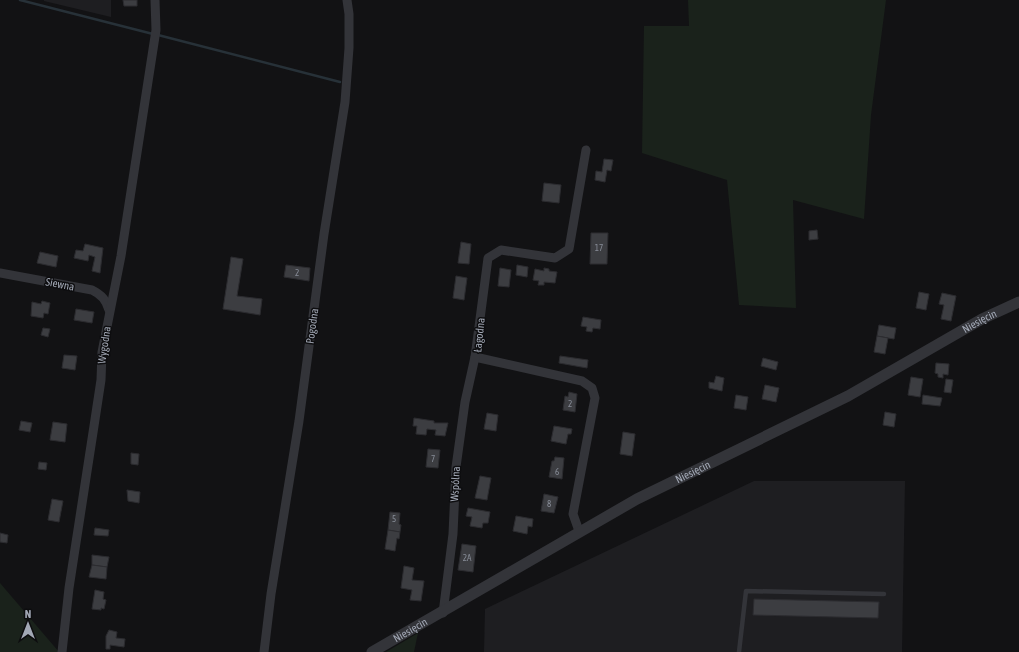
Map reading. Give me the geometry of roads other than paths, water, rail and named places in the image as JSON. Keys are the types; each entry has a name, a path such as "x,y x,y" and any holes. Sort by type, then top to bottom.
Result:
{"street":[{"name":"Wygodna","path":"62,652 69,588 94,426 102,352 121,256 155,34 156,0"},
{"name":"Pogodna","path":"264,652 271,594 299,421 324,234 345,102 349,48 349,14 346,0"},
{"name":"Łagodna","path":"579,531 573,514 595,398 592,388 582,381 475,357 488,258 501,250 555,258 569,249 586,150"},
{"name":"Siewna","path":"0,272 92,290 100,294 106,301 109,312"},
{"name":"Niesięcin","path":"372,652 443,613 579,531 643,496 848,396 987,316 1019,302"},
{"name":"Wspólna","path":"443,613 453,534 456,467 465,402 475,357"}],"lane":[{"path":"739,652 746,591 884,594"}],"waterway":[{"path":"20,0 153,34"},
{"path":"158,35 340,82"}]}
